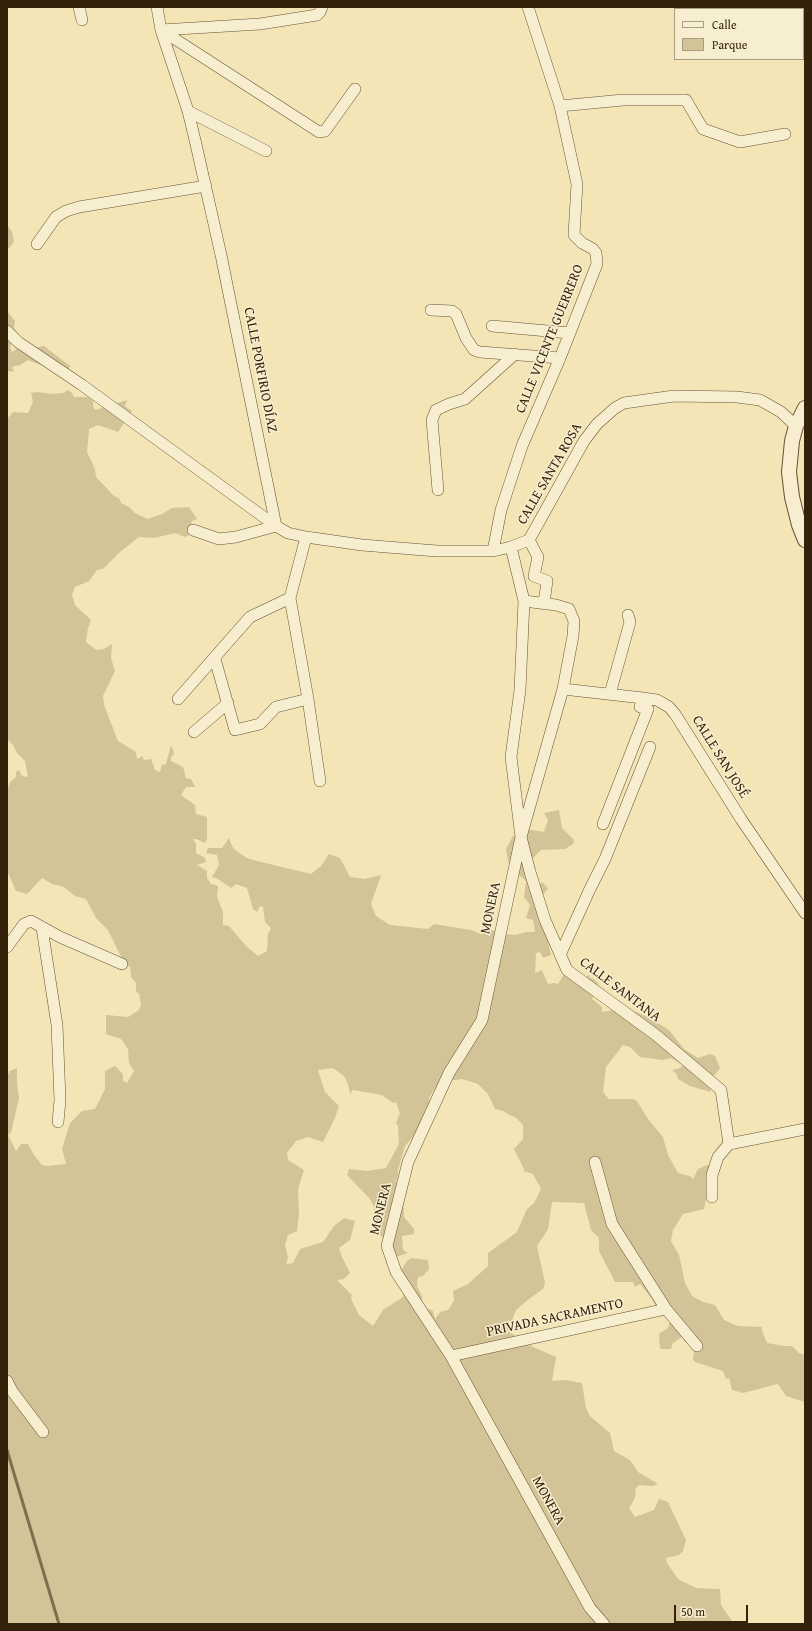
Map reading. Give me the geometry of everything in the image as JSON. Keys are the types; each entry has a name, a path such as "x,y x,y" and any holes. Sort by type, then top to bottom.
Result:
{"street":[{"path":"79,7 82,20"},
{"name":"CALLE PORFIRIO DÍAZ","path":"157,7 161,30 188,111 206,186 276,526"},
{"path":"161,30 260,24 317,15 322,7"},
{"name":"CALLE VICENTE GUERRERO","path":"493,551 501,510 522,446 560,358 597,264 596,253 593,249 582,243 574,235 577,184 560,106 528,7"},
{"path":"161,30 318,132 325,131 354,89"},
{"path":"560,106 623,100 686,100 703,129 740,142 785,134"},
{"path":"188,111 266,151"},
{"path":"37,244 56,217 66,211 79,207 206,186"},
{"path":"431,310 452,311 456,314 466,338 474,350 480,352 560,358"},
{"path":"492,326 570,333"},
{"path":"7,331 18,342 82,385 276,526 288,533 362,545 437,551 493,551"},
{"path":"438,490 432,420 436,410 465,399 515,354"},
{"name":"CALLE SANTA ROSA","path":"493,551 511,547 529,540 584,441 596,424 615,408 624,403 674,396 737,397 760,400 781,412 796,426"},
{"path":"805,408 796,426 792,441 789,472 792,497 799,525 805,540"},
{"path":"193,530 219,539 248,535 276,526"},
{"path":"306,537 290,598 308,699 320,781"},
{"name":"CALLE SANTA ROSA","path":"529,540 538,557 534,576 547,581 544,603"},
{"path":"511,547 524,601 520,690 511,757 521,837"},
{"path":"178,699 250,617 290,598"},
{"path":"524,601 544,603"},
{"name":"MONERA","path":"544,603 569,609 574,621 573,636 563,689 521,837 482,1020 449,1073 408,1162 387,1246 396,1272 451,1356 590,1608 604,1624"},
{"path":"610,694 630,622 628,615"},
{"path":"215,658 236,730 260,724 276,707 308,699"},
{"name":"CALLE SAN JOSÉ","path":"563,689 657,700 669,707 675,714 741,819 805,914"},
{"path":"603,824 648,709 640,707 643,698"},
{"path":"194,732 228,703"},
{"path":"560,955 605,859 650,747"},
{"name":"CALLE SANTANA","path":"521,837 545,920 567,970 656,1035 721,1090 729,1144"},
{"path":"7,947 24,924 31,921 42,928 122,964"},
{"path":"42,928 58,1032 60,1100 58,1122"},
{"path":"712,1196 712,1175 718,1157 729,1144 805,1130"},
{"path":"595,1162 612,1224 666,1309 697,1346"},
{"name":"PRIVADA SACRAMENTO","path":"451,1356 666,1309"},
{"path":"7,1381 12,1391 43,1432"}],"green space":[{"path":"7,225 12,232 14,242 7,250"},
{"path":"7,311 15,321 14,328 17,332 10,347 12,352 20,347 31,348 44,346 70,366 68,371 56,371 28,360 20,365 12,367 14,372 8,371"},
{"path":"68,390 74,397 88,397 93,401 95,410 127,400 125,406 132,411 118,432 98,425 89,429 87,452 95,469 96,477 114,496 119,498 121,503 129,507 135,513 148,519 162,514 172,508 189,507 197,519 192,521 189,535 185,537 175,533 154,538 139,537 120,552 103,569 97,570 89,581 75,587 72,595 75,605 91,620 86,642 96,650 104,649 112,644 111,658 115,671 103,696 104,705 118,741 136,752 137,759 142,756 144,760 151,759 155,770 160,772 162,765 166,764 171,745 174,753 171,757 171,761 183,767 186,778 191,779 195,787 186,787 181,795 195,805 196,814 207,817 207,838 205,843 193,839 196,844 196,853 205,858 206,862 197,865 207,871 207,878 211,884 218,886 217,897 223,912 223,925 229,926 246,946 258,956 267,951 268,934 271,928 265,922 263,907 260,906 257,912 253,909 247,888 236,884 231,888 218,879 212,877 219,865 217,855 206,853 208,848 222,848 229,838 235,850 247,858 257,861 311,874 321,866 329,854 340,858 350,877 365,879 381,875 371,904 376,916 390,925 428,929 434,924 471,930 481,934 492,930 504,934 515,935 526,932 535,932 533,920 526,918 530,905 524,897 526,881 508,861 506,849 513,836 526,829 544,832 548,820 544,813 559,810 562,828 574,840 573,844 565,849 541,850 530,861 539,885 542,882 548,888 542,896 552,923 548,942 551,955 543,958 540,952 536,953 535,973 542,970 548,984 558,984 564,974 586,977 589,975 590,978 594,979 599,984 592,999 602,1007 602,1012 626,1008 648,1017 669,1030 684,1049 698,1058 710,1054 715,1056 720,1068 714,1076 710,1092 690,1086 678,1079 676,1073 672,1070 680,1068 683,1065 671,1058 662,1060 640,1057 630,1047 623,1045 606,1067 603,1092 609,1099 633,1099 637,1101 648,1119 663,1137 668,1155 678,1173 690,1176 693,1179 698,1169 707,1165 710,1166 711,1175 704,1209 683,1214 673,1230 671,1241 679,1255 685,1283 692,1296 703,1302 715,1305 724,1320 738,1326 762,1327 767,1343 792,1346 799,1353 805,1355 805,1402 786,1396 778,1384 743,1393 732,1390 729,1378 726,1379 723,1371 695,1362 693,1359 695,1346 685,1342 682,1337 673,1343 671,1349 660,1349 659,1334 668,1328 670,1321 666,1315 659,1313 652,1299 640,1284 635,1287 633,1282 615,1282 599,1251 599,1238 591,1230 584,1203 552,1202 548,1229 537,1246 545,1283 543,1289 516,1310 508,1331 529,1345 556,1357 552,1381 565,1380 582,1383 586,1408 590,1416 610,1433 614,1451 630,1460 638,1472 658,1484 652,1486 639,1485 635,1489 636,1494 629,1508 635,1517 654,1510 659,1499 668,1502 686,1540 683,1551 679,1555 666,1558 667,1563 678,1579 696,1588 720,1589 721,1605 734,1624 7,1624 7,1076 10,1071 17,1068 19,1098 11,1133 8,1135 16,1151 21,1144 28,1144 42,1165 47,1166 66,1164 62,1149 70,1123 82,1111 95,1109 105,1089 105,1071 115,1066 123,1074 123,1081 127,1083 134,1071 129,1063 128,1049 121,1039 106,1034 106,1015 128,1017 139,1010 141,1005 139,993 136,992 136,983 131,977 130,967 124,963 108,930 96,918 86,899 75,896 64,887 52,884 42,878 27,894 16,891 7,871 7,792 10,782 16,777 16,772 19,770 22,776 28,777 25,761 7,739 7,419 13,412 28,413 33,402 31,393 63,393","holes":["333,1068 344,1076 348,1084 350,1094 353,1090 382,1095 393,1103 396,1102 400,1113 396,1123 398,1126 399,1144 386,1168 367,1171 349,1169 347,1175 370,1199 374,1207 374,1226 379,1234 386,1240 396,1257 408,1253 403,1250 402,1236 414,1234 414,1229 404,1217 403,1199 396,1181 398,1170 405,1146 431,1116 436,1114 430,1108 429,1098 436,1087 447,1081 462,1079 478,1084 488,1094 495,1109 515,1117 523,1125 523,1139 514,1149 524,1169 523,1171 533,1174 541,1189 534,1203 527,1209 517,1232 488,1253 488,1266 468,1284 453,1291 454,1301 448,1310 440,1312 435,1319 433,1311 422,1306 422,1296 417,1286 418,1277 423,1276 429,1269 428,1260 411,1258 407,1261 400,1272 404,1289 403,1297 383,1310 373,1326 359,1315 351,1299 352,1295 337,1280 344,1279 350,1273 339,1248 350,1240 355,1221 344,1218 334,1226 323,1242 300,1249 293,1263 286,1264 288,1258 285,1245 288,1235 297,1231 299,1213 298,1189 304,1170 288,1160 287,1153 296,1141 308,1137 323,1142 335,1118 339,1106 325,1092 318,1070"]}],"waterway":[{"path":"7,1450 59,1624"}]}
